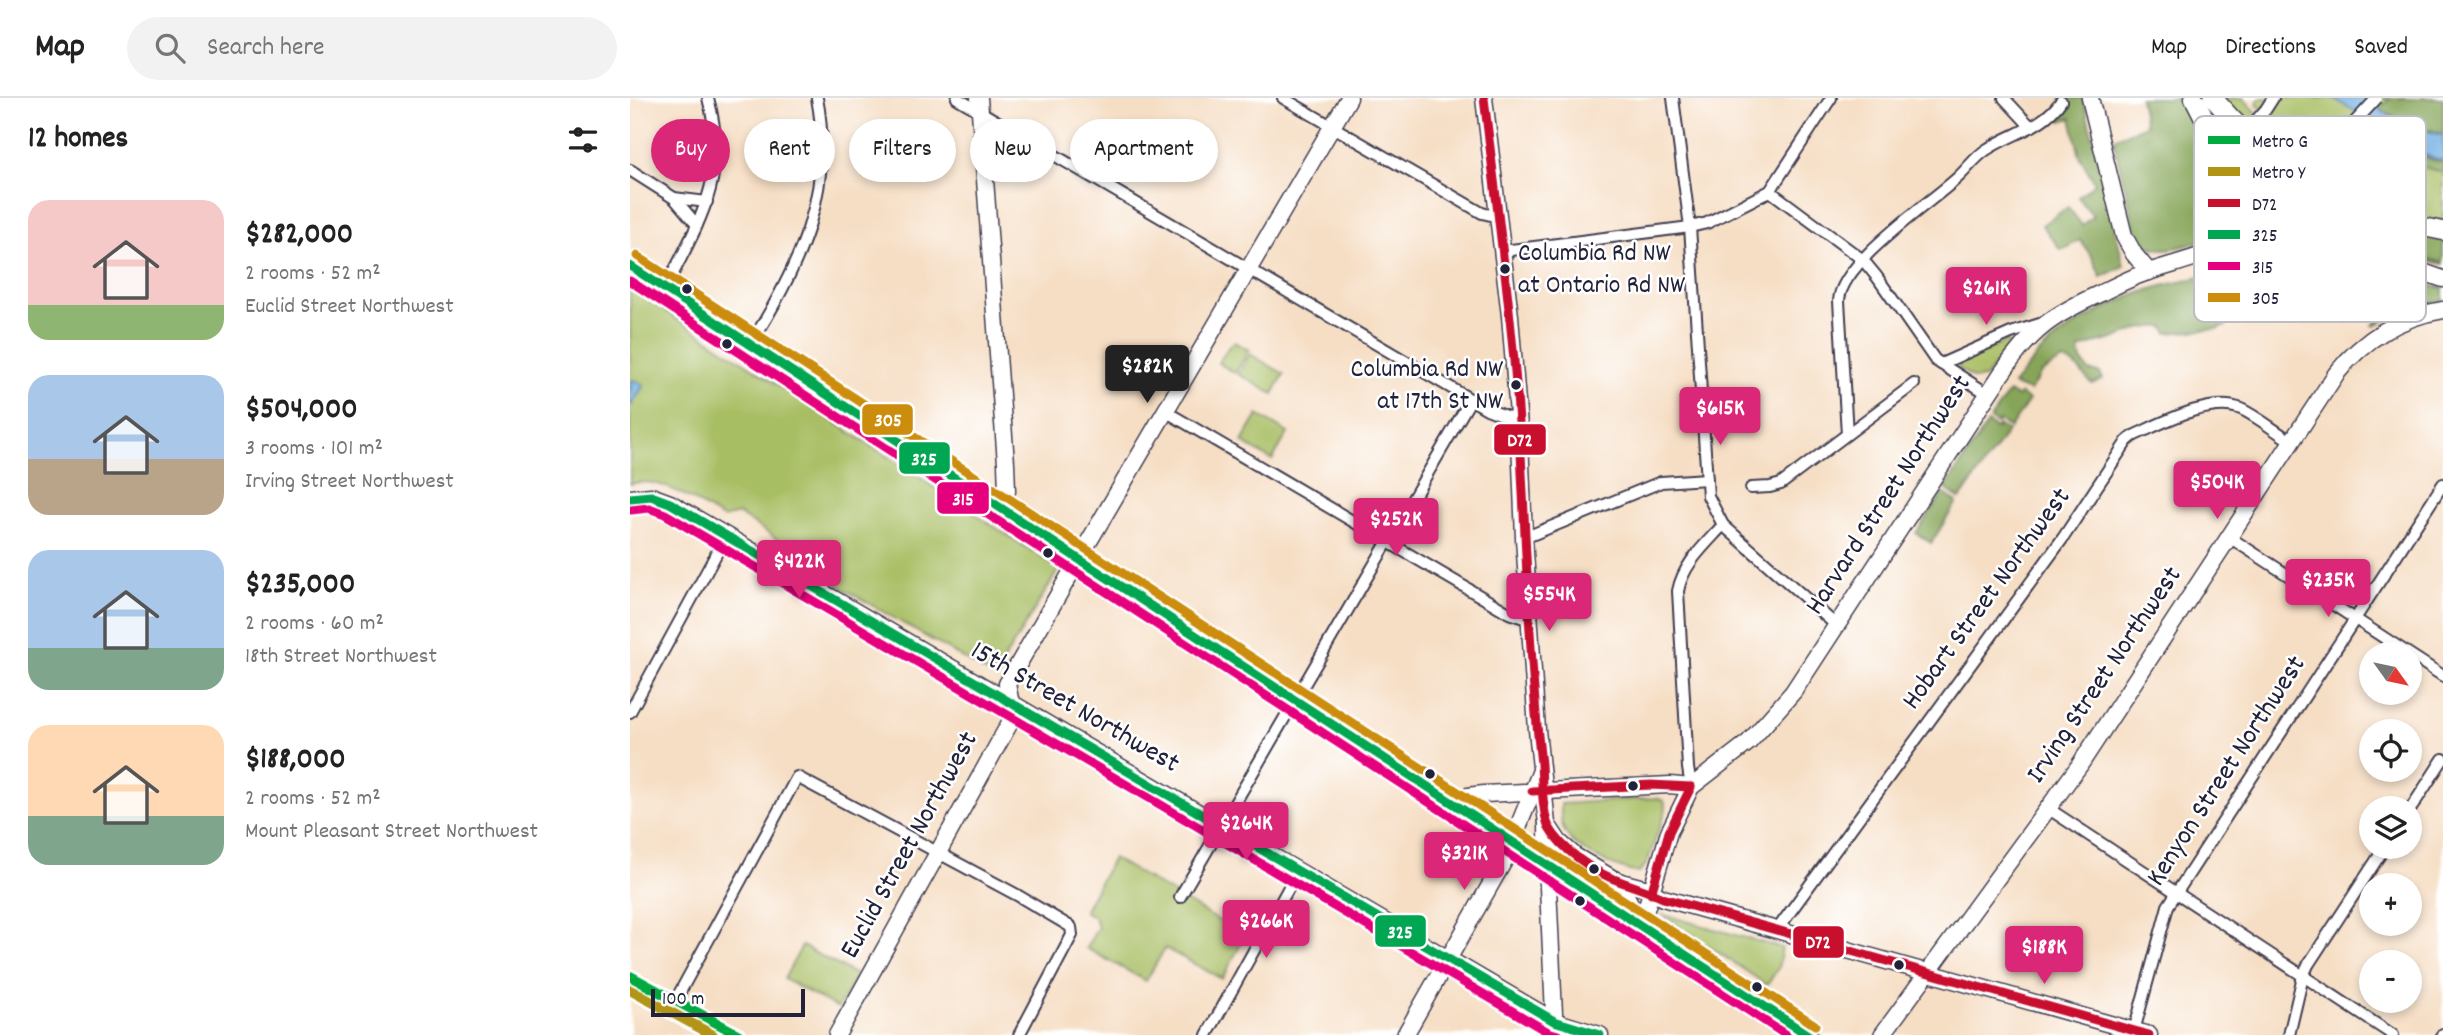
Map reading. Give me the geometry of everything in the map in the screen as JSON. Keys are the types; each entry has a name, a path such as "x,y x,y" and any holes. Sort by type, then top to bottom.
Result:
{"main road":[{"path":"2194,98 2203,116"},
{"path":"2213,98 2230,116"},
{"path":"630,266 1808,1035"},
{"path":"1580,886 1617,881 1641,926"}],"street":[{"path":"665,289 697,225 714,180 717,150 708,98"},
{"path":"750,345 790,277 810,226 821,154 817,98"},
{"path":"957,98 980,105 1471,400 1497,414 1508,417 1518,415"},
{"path":"1283,98 1482,213 1499,217"},
{"name":"Euclid Street Northwest","path":"837,1035 1012,719 1007,684 1349,98"},
{"path":"1405,1035 1505,859 1538,791 1541,774 1518,415 1503,251 1484,98"},
{"path":"1673,98 1690,227 1710,501 1723,525 1837,626"},
{"path":"1503,251 1707,223 1770,191 1831,98"},
{"path":"2004,98 2031,127"},
{"path":"2090,98 2124,236 2149,272"},
{"path":"2260,116 2273,98"},
{"path":"2360,116 2377,98"},
{"path":"1847,434 1840,293 1869,252 1956,179 1983,152 2031,127 2046,117 2061,101"},
{"path":"980,105 1006,463 1007,491 1003,510"},
{"path":"630,170 674,198 697,225"},
{"path":"1770,191 1863,260 1932,356 1988,394"},
{"path":"674,198 707,202"},
{"name":"Harvard Street Northwest","path":"1641,926 1669,832 1691,787 1732,756 1770,720 1793,692 2011,358 2043,323 2070,306 2149,272 2194,258"},
{"path":"2426,274 2443,279"},
{"name":"Irving Street Northwest","path":"2426,315 2443,310"},
{"name":"Irving Street Northwest","path":"1882,1035 2049,809 2336,374 2361,347 2379,333 2401,322"},
{"path":"1941,364 2011,333 2043,323"},
{"path":"1751,488 1781,484 1914,384"},
{"path":"1180,897 1471,400"},
{"name":"Hobart Street Northwest","path":"1777,930 2063,538 2127,441 2195,409 2227,407 2241,409 2291,441"},
{"path":"1165,411 1509,613 1530,620"},
{"path":"1524,538 1661,482 1707,480"},
{"name":"Kenyon Street Northwest","path":"2141,1033 2168,906 2443,484"},
{"name":"15th Street Northwest","path":"630,498 639,495 657,497 726,536 1447,958 1554,1028 1600,1035"},
{"path":"1455,805 1468,796 1670,785 1691,787 1678,591 1682,575 1689,564 1723,525"},
{"path":"630,712 726,536"},
{"path":"2229,537 2443,676"},
{"path":"2419,796 2443,759"},
{"path":"673,1005 800,779 1068,924 1072,934 1019,1035"},
{"path":"1538,791 1552,833 1569,852 1617,881 1644,888 1651,894 2141,1033"},
{"path":"2049,809 2393,1035"},
{"path":"1548,824 1547,865 1554,1028"},
{"path":"2289,1035 2303,976 2377,859"},
{"path":"1207,1035 1298,871"},
{"path":"631,985 728,1035"}],"green space":[{"path":"2061,98 2083,98 2124,266 2101,277 2080,240 2060,249 2042,225 2068,207 2082,225 2093,216 2078,197 2095,183 2080,157 2071,118 2061,121 2059,113 2066,103"},
{"path":"2140,98 2243,98 2260,116 2194,116 2194,178"},
{"path":"2140,98 2187,98 2196,116 2194,116 2194,243 2162,249 2150,246 2140,239 2134,227 2114,139 2145,125"},
{"path":"2259,98 2443,98 2443,264 2426,261 2426,116 2271,116 2257,105"},
{"path":"2390,98 2443,98 2443,134 2426,129 2426,116 2394,116 2380,109"},
{"path":"2426,157 2443,163 2443,172 2426,168"},
{"path":"2426,236 2443,240 2443,262 2426,259"},
{"path":"2194,279 2194,322 2223,322 2226,326 2168,333 2164,327 2145,328 2092,344 2079,350 2081,360 2089,371 2100,373 2103,379 2092,384 2074,364 2063,360 2041,373 2030,391 2013,385 2045,348 2068,330 2127,298"},
{"path":"2426,285 2443,288 2443,301 2426,304"},
{"path":"630,288 1059,569 1000,666 990,674 788,556 786,545 739,514 723,518 666,487 642,482 630,484"},
{"path":"2007,341 2010,345 1985,378 1974,379 1958,368 1960,362"},
{"path":"1234,342 1249,350 1235,373 1218,363"},
{"path":"1250,354 1284,374 1273,394 1238,374"},
{"path":"2009,392 2017,397 2020,394 2029,400 2010,428 1990,419"},
{"path":"1258,415 1288,433 1272,460 1242,442"},
{"path":"1988,423 1996,429 1999,426 2008,431 1960,499 1945,488"},
{"path":"1943,493 1957,502 1931,543 1916,533"},
{"path":"1657,798 1664,801 1666,809 1647,863 1639,873 1608,863 1585,851 1567,835 1562,825 1561,804"},
{"path":"1113,858 1243,935 1222,979 1165,948 1146,981 1086,948 1098,927 1095,918 1084,911"},
{"path":"1661,914 1782,948 1778,968 1767,985"},
{"path":"802,946 856,975 838,1008 784,979"}],"water":[{"path":"2332,98 2370,98 2390,116 2359,116"},
{"path":"2426,131 2443,135 2443,161 2426,155"},
{"path":"635,380 644,385 630,407 631,382"}],"metro line":[{"name":"G","path":"630,976 739,1035"},
{"name":"Y","path":"630,990 713,1035"}],"transit line":[{"name":"D72","path":"1484,98 1516,379 1531,655 1543,796 1545,814 1554,835 1570,852 1600,872 1663,898 2149,1035"},
{"name":"305","path":"637,256 1815,1025"},
{"name":"325","path":"630,266 1808,1035"},
{"name":"315","path":"630,281 1786,1035"},
{"name":"325","path":"630,498 651,496 670,503 1554,1021 1600,1035"},
{"name":"315","path":"631,510 649,508 665,514 1548,1032 1558,1035"},
{"name":"D72","path":"1532,791 1651,785 1691,787"},
{"name":"D72","path":"1651,894 1669,832 1691,787"}],"place":[{"name":"Columbia Rd NW at Ontario Rd NW","path":"1505,269"},
{"name":"Columbia Rd NW at 17th St NW","path":"1516,385"}]}
